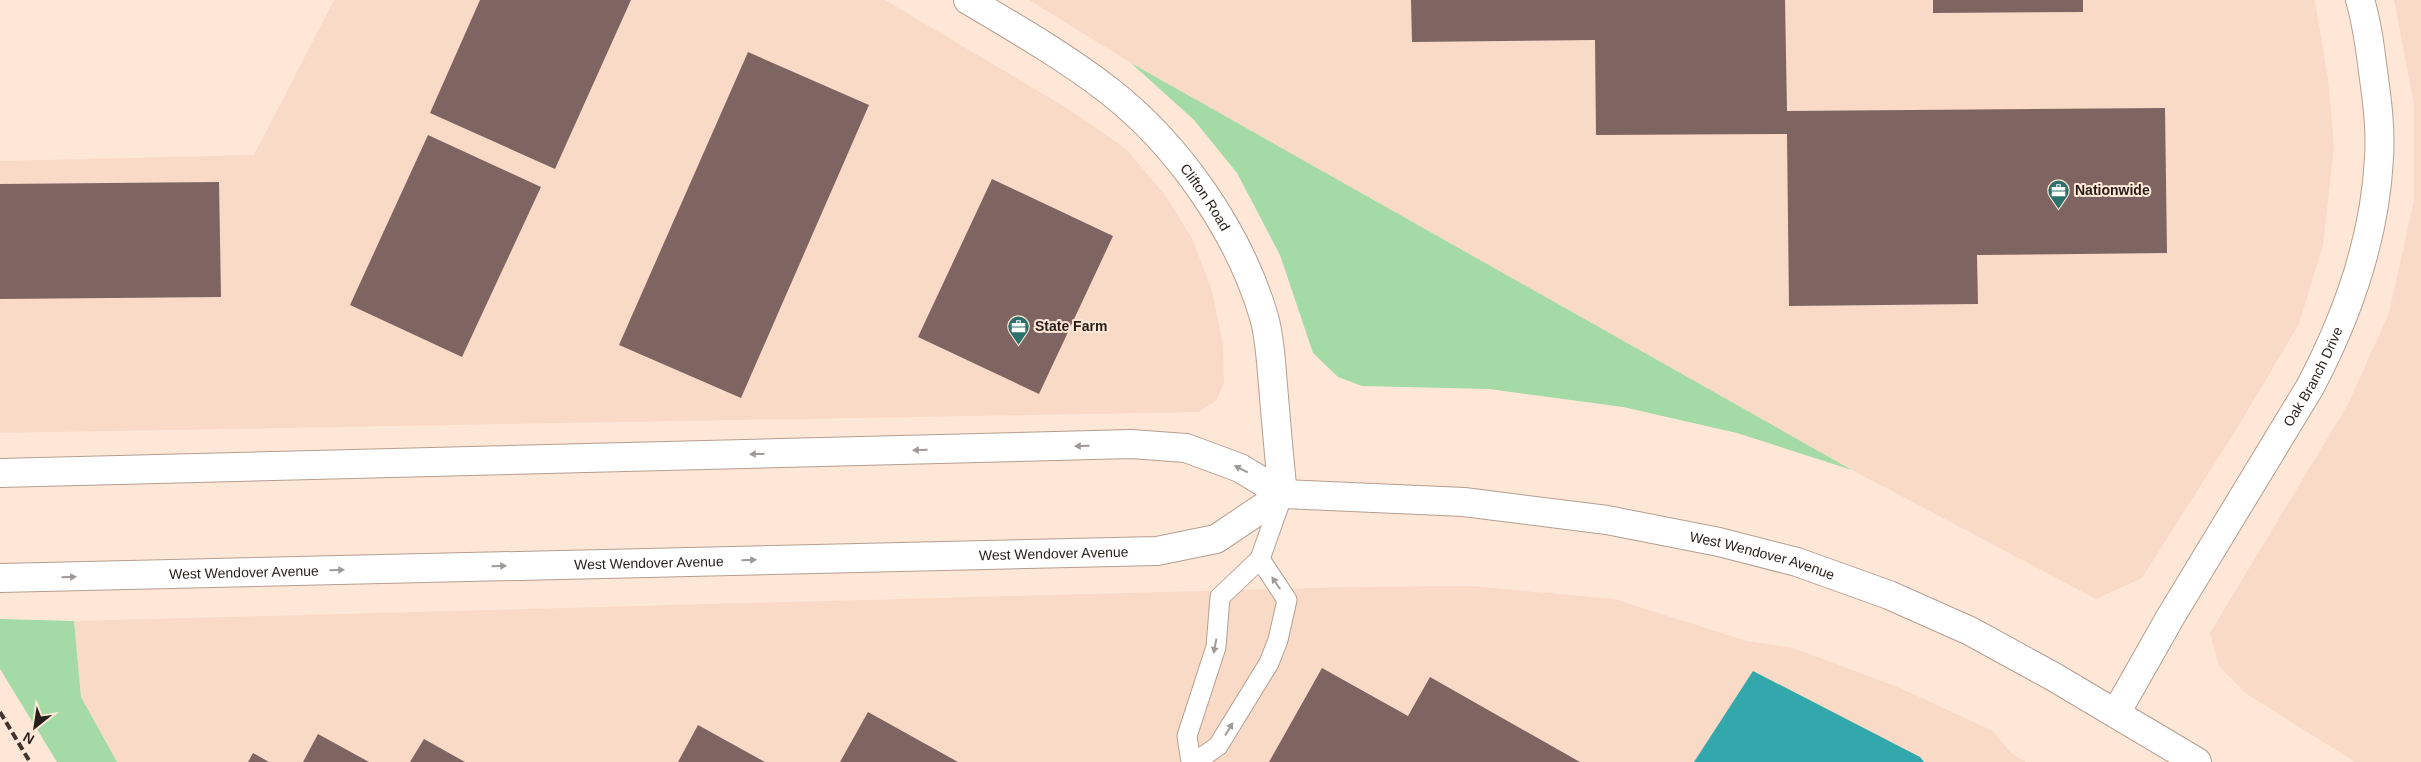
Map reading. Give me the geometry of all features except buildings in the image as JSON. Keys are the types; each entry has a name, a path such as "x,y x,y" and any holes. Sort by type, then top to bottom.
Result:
{"main road":[{"name":"Clifton Road","path":"968,0 1063,58 1109,90 1148,127 1193,178 1218,215 1248,276 1264,319 1271,367 1283,494"},
{"name":"Oak Branch Drive","path":"2116,713 2171,616 2310,387 2331,347 2347,307 2365,247 2374,204 2379,158 2378,107 2370,45 2360,0"},
{"name":"West Wendover Avenue","path":"0,473 1131,444 1186,448 1240,468 1283,494 1464,502 1607,520 1719,542 1796,562 1889,595 1970,631 2116,713 2197,762"},
{"name":"West Wendover Avenue","path":"7,578 1157,550 1216,539 1283,494"}],"lane":[{"path":"1260,559 1287,600 1278,640 1268,663 1218,746 1193,762 1187,736 1216,647 1220,597 1260,559 1283,494"}],"shaded area":[{"path":"334,0 885,0 1070,110 1126,149 1165,195 1193,240 1212,291 1223,344 1224,383 1216,401 1199,412 0,433 0,161 254,155"},
{"path":"1029,0 2315,0 2328,78 2334,148 2323,245 2299,324 2239,425 2142,578 2096,599 1852,470 1131,63"},
{"path":"2394,0 2421,0 2421,762 2355,762 2245,693 2219,666 2210,633 2348,404 2389,313 2414,200 2414,105"},
{"path":"1472,586 1614,599 1747,641 1793,648 1898,687 1993,731 2011,753 2026,762 117,762 81,697 74,621 1350,587"}],"green space":[{"path":"1131,63 1852,470 1737,433 1623,407 1489,389 1362,386 1338,377 1313,353 1280,255 1237,173 1194,120"},
{"path":"0,619 74,621 81,697 117,762 57,762 0,669"}],"water":[{"path":"1753,671 1920,757 1924,762 1694,762"}],"railway":[{"path":"0,712 30,762"}],"place":[{"name":"Nationwide","path":"2059,209"},
{"name":"State Farm","path":"1019,345"}]}
